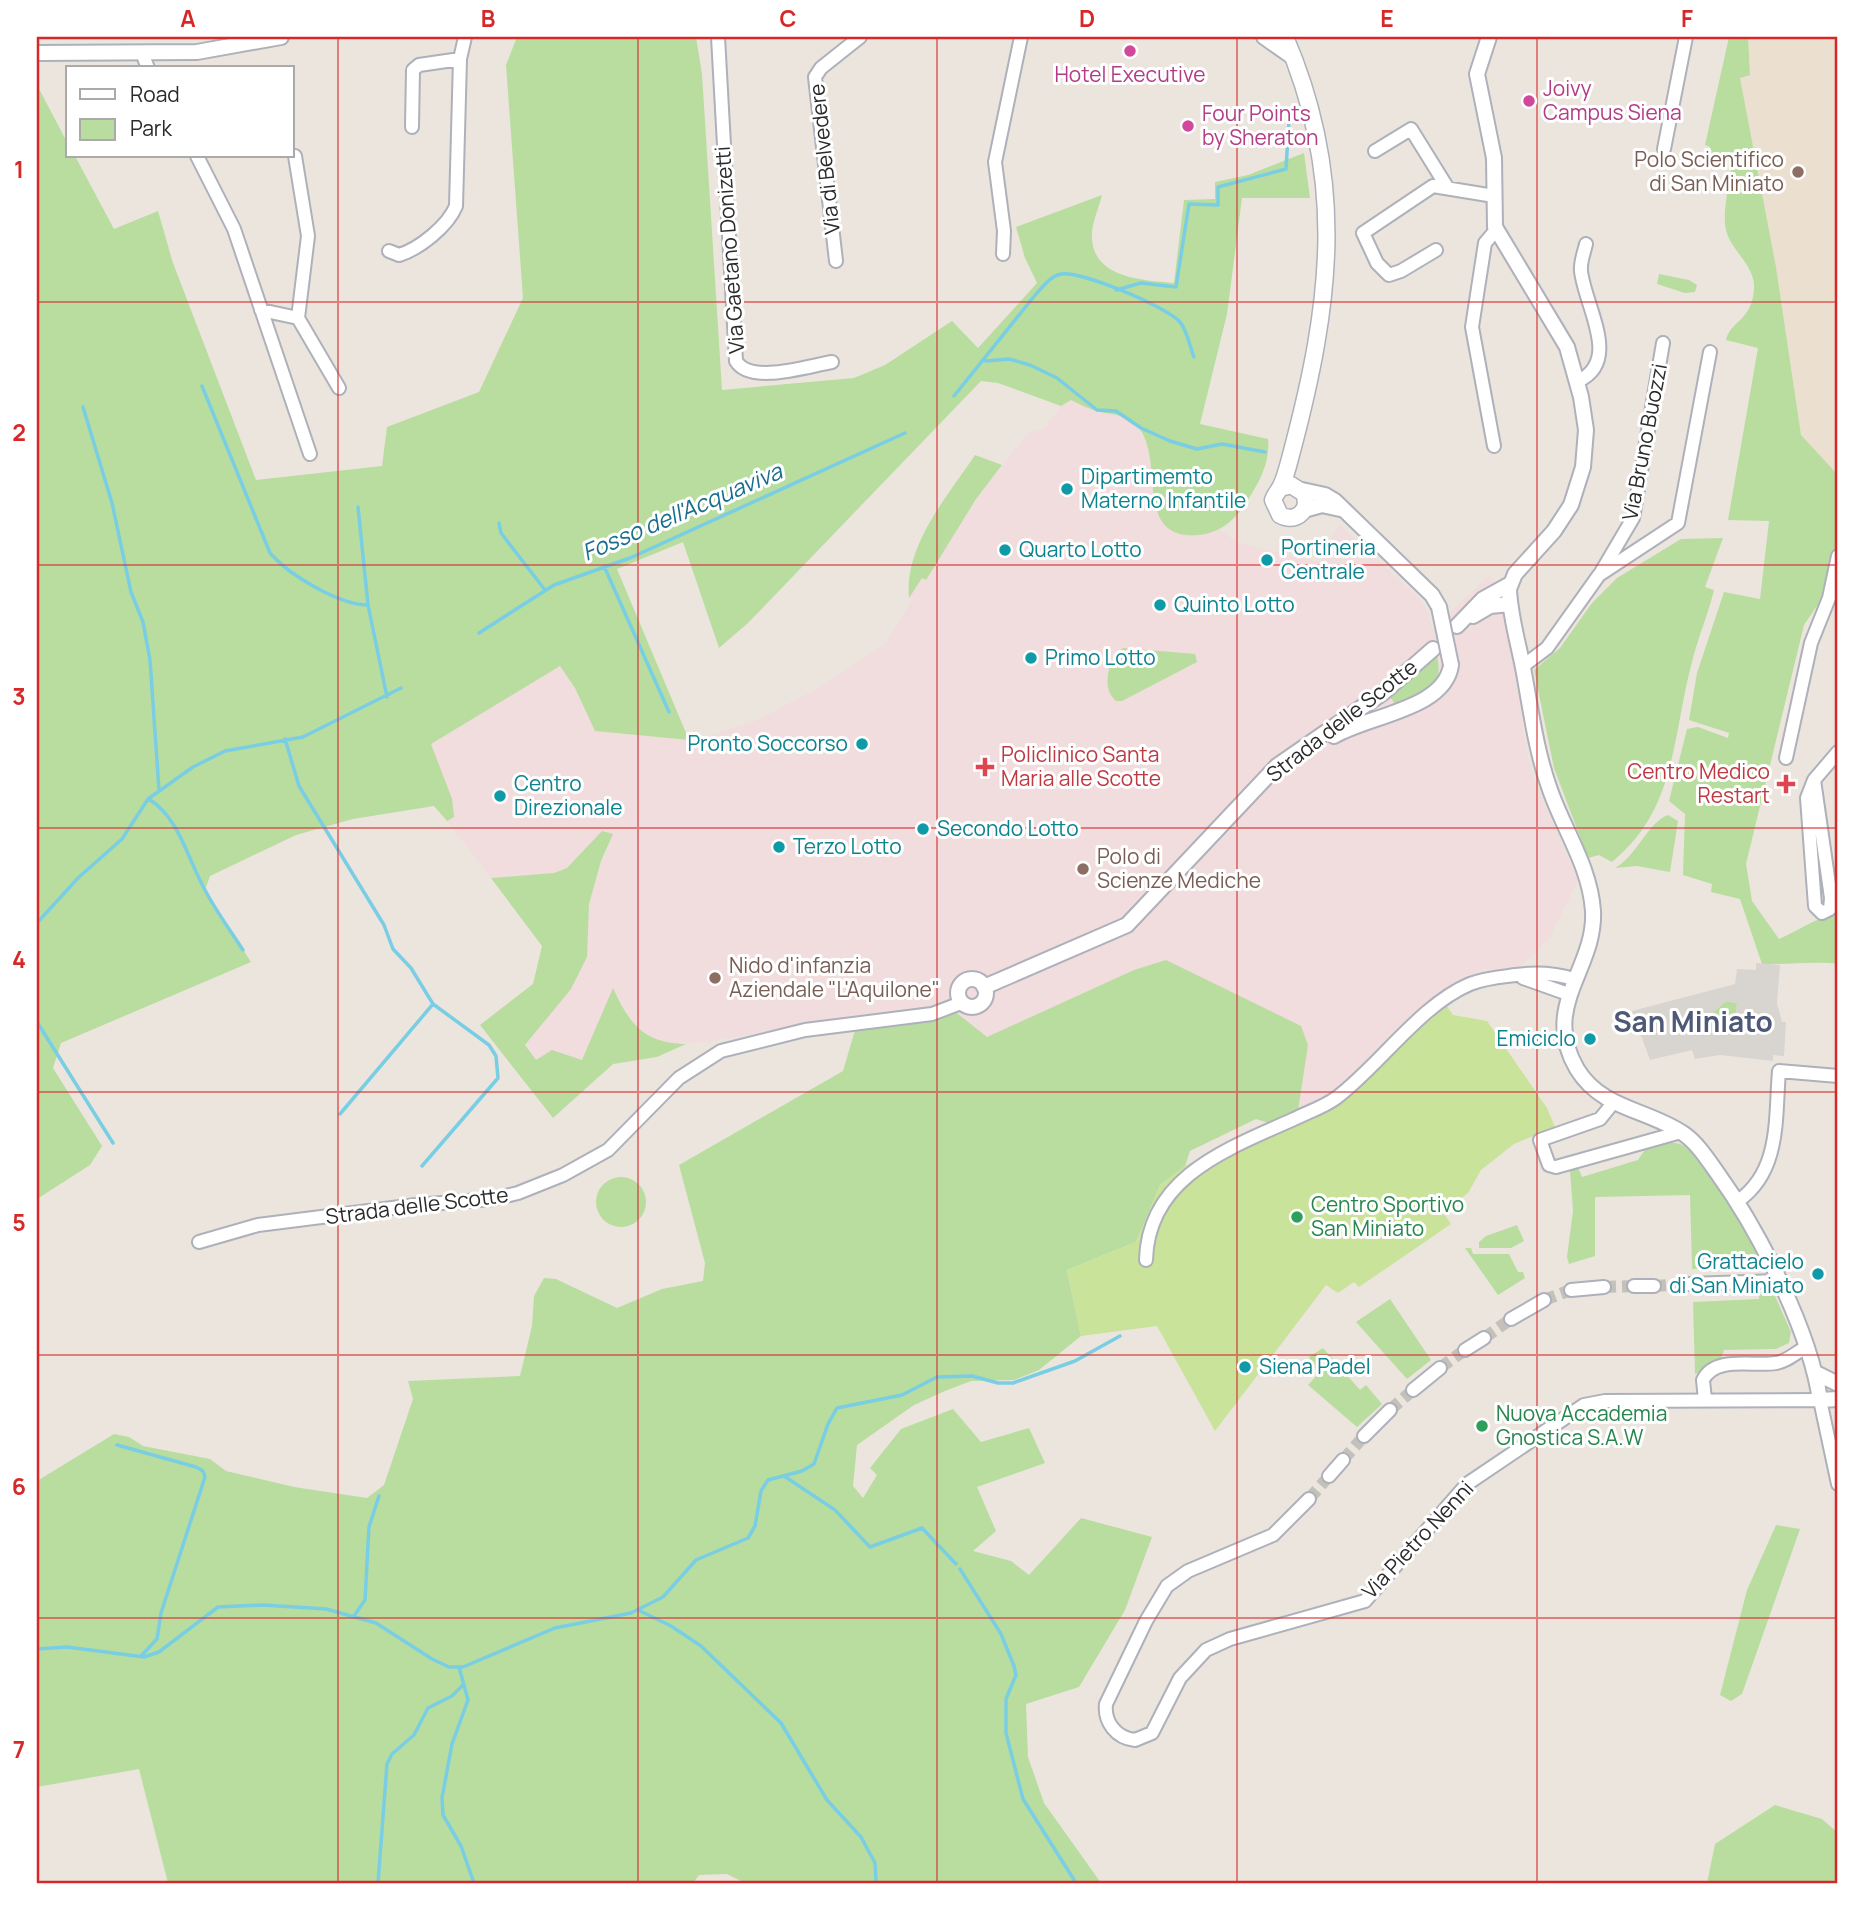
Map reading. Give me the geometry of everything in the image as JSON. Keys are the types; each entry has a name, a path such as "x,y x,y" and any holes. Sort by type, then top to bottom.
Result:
{"main road":[{"path":"1285,37 1317,131 1325,177 1328,225 1319,328 1292,451 1280,488 1273,500 1280,515 1294,518 1304,510 1307,499 1299,488 1292,451"},
{"path":"1280,488 1299,488"}],"street":[{"path":"37,53 210,50 281,37"},
{"path":"389,251 399,255 408,251 445,224 456,206 460,59 465,37"},
{"name":"Via Gaetano Donizetti","path":"718,37 736,361 744,371 759,374 832,362"},
{"name":"Via di Belvedere","path":"836,261 816,76 821,68 860,37"},
{"path":"1003,254 1004,231 995,162 1021,37"},
{"path":"1264,37 1294,59"},
{"path":"1489,37 1477,74 1493,152 1496,230 1558,329 1578,381 1586,436 1578,487 1561,522 1510,584 1483,598 1457,626 1490,606 1510,604"},
{"path":"1664,149 1686,37"},
{"path":"142,53 147,66"},
{"path":"412,127 413,70 419,65 460,59"},
{"path":"1375,151 1411,129 1447,187"},
{"path":"295,156 308,236 298,318 339,388"},
{"path":"198,158 234,229 310,454"},
{"path":"1436,250 1389,275 1377,263 1363,233 1431,187 1447,187 1494,196"},
{"path":"1494,446 1472,327 1485,243 1496,230"},
{"path":"1578,381 1595,370 1601,353 1582,274 1586,244"},
{"path":"261,310 298,318"},
{"name":"Via Bruno Buozzi","path":"1523,666 1547,648 1600,575 1633,518 1663,343"},
{"name":"Via Bruno Buozzi","path":"1600,575 1678,523 1710,352"},
{"path":"1298,750 1316,747 1349,727 1432,696 1445,683 1451,665 1439,607 1432,595 1325,495 1299,488"},
{"path":"1304,510 1322,505 1340,509"},
{"path":"1786,758 1811,643 1829,598 1838,556"},
{"path":"1510,584 1510,604 1545,776 1580,858 1591,899 1591,936 1568,994 1565,1030 1572,1058 1587,1082 1613,1103 1681,1132 1698,1147 1738,1201 1778,1281 1816,1373 1838,1483"},
{"name":"Strada delle Scotte","path":"984,987 1127,925 1268,775 1298,750 1372,700 1433,649"},
{"path":"1372,700 1373,708 1391,711"},
{"path":"1814,780 1831,898 1830,909 1822,913 1815,906 1807,798 1814,780 1838,752"},
{"path":"1146,1260 1149,1238 1158,1213 1172,1189 1195,1167 1333,1100 1459,990 1488,978 1544,973 1574,979"},
{"path":"1513,976 1568,994"},
{"name":"Strada delle Scotte","path":"975,980 984,987 984,1000 977,1006 968,1007 961,1003 958,992 964,982 975,980"},
{"name":"Strada delle Scotte","path":"199,1242 258,1225 416,1205 493,1199 518,1193 563,1175 608,1150 679,1078 721,1051 805,1030 932,1013 961,1003"},
{"path":"1738,1201 1758,1184 1768,1167 1779,1071 1838,1076"},
{"path":"1613,1103 1600,1119 1539,1140 1549,1165 1556,1167 1681,1132"},
{"path":"1645,1140 1652,1130 1654,1119"},
{"path":"1689,1284 1778,1281"},
{"path":"1634,1286 1654,1286"},
{"path":"1572,1290 1604,1287"},
{"path":"1511,1319 1544,1300"},
{"path":"1465,1350 1484,1338"},
{"path":"1705,1400 1704,1378 1714,1369 1728,1365 1780,1363 1806,1347"},
{"path":"1413,1390 1440,1368"},
{"path":"1816,1373 1838,1384"},
{"path":"1820,1400 1838,1399"},
{"name":"Via Pietro Nenni","path":"1308,1499 1273,1535 1188,1571 1164,1591 1106,1704 1109,1722 1123,1738 1139,1740 1152,1734 1185,1672 1212,1647 1369,1598 1467,1484 1580,1407 1605,1401 1820,1400"},
{"path":"1364,1436 1390,1410"},
{"path":"1329,1476 1343,1460"}],"shaded area":[{"name":"Polo Scientifico di San Miniato","path":"1748,37 1838,37 1838,475 1801,435 1776,267 1740,77 1750,75"},
{"name":"Policlinico Santa Maria alle Scotte","path":"1071,400 1097,411 1122,415 1135,424 1148,447 1155,502 1203,535 1219,530 1239,543 1321,562 1339,524 1419,598 1427,610 1432,629 1489,576 1503,592 1527,753 1534,780 1578,880 1550,937 1519,968 1484,969 1452,983 1330,1095 1298,1111 1308,1045 1166,960 1134,970 986,1037 953,1010 852,1021 851,1017 707,1042 664,1044 636,1027 613,989 582,1060 552,1051 536,1060 525,1045 542,1026 587,920 593,885 613,834 567,868 554,873 491,878 447,821 454,817 431,744 560,666 575,688 595,731 689,740 755,721 813,691 885,644 912,600 909,598 922,578 926,579 976,499 1028,433 1045,428 1061,406"},
{"path":"1756,963 1780,965 1777,1003 1782,1022 1786,1022 1784,1056 1773,1055 1773,1061 1720,1055 1695,1059 1692,1050 1650,1060 1632,1011 1735,984 1737,969 1756,970","holes":["1726,1001 1737,1003 1735,1032 1722,1032 1712,1022 1710,1015"]}],"green space":[{"path":"517,37 696,37 702,74 722,390 854,378 885,365 952,321 978,348 1037,283 1025,258 1016,227 1102,195 1092,232 1093,247 1099,259 1120,274 1174,283 1184,200 1215,199 1215,182 1248,175 1304,153 1310,198 1242,198 1227,314 1200,424 1268,439 1264,470 1245,505 1228,523 1207,534 1178,533 1164,525 1157,511 1150,455 1145,438 1130,420 1096,411 1071,400 1061,406 998,383 981,381 748,623 719,648 683,542 617,569 689,740 595,731 575,688 560,666 431,744 452,799 454,817 447,821 434,806 353,819 296,835 210,876 205,890 251,962 61,1043 53,1068 102,1146 90,1165 37,1199 37,85 66,140 66,158 76,158 114,229 158,211 173,263 256,480 382,466 387,427 479,392 523,298 506,65"},
{"path":"1729,37 1748,37 1750,75 1740,78 1776,267 1801,435 1838,475 1838,545 1819,603 1804,625 1746,864 1752,901 1779,939 1819,919 1838,913 1838,964 1762,964 1740,899 1711,892 1712,884 1683,875 1685,814 1669,801 1687,729 1698,727 1728,738 1729,733 1689,720 1697,673 1724,592 1760,599 1769,521 1728,520 1758,348 1726,340 1749,308 1754,281 1726,230 1725,208 1731,169 1706,161 1710,147 1705,145"},
{"path":"1659,274 1689,280 1697,285 1695,292 1685,293 1657,284"},
{"path":"975,455 1002,465 976,499 926,580 922,578 909,598 909,578 921,540 941,504"},
{"path":"1723,538 1705,587 1714,590 1692,662 1669,770 1661,795 1649,819 1633,841 1612,862 1599,855 1588,858 1554,768 1534,670 1560,648 1592,603 1617,578 1681,539"},
{"path":"1123,648 1195,654 1197,662 1122,701 1116,701 1108,688 1108,673 1114,658"},
{"path":"1437,656 1439,667 1435,684 1423,694 1396,705 1390,697"},
{"path":"1668,815 1678,821 1670,872 1637,866 1615,868 1630,856 1654,825"},
{"path":"602,831 613,834 601,861 589,904 587,957 571,989 525,1045 536,1060 552,1050 582,1060 613,988 632,1022 640,1030 659,1040 686,1044 657,1057 613,1064 553,1118 480,1025 533,984 542,946 491,878 554,873 567,868"},
{"path":"1166,960 1301,1026 1308,1045 1298,1111 1269,1123 1256,1119 1190,1151 1185,1166 1160,1185 1136,1242 1067,1270 1081,1336 1039,1370 1014,1380 971,1381 914,1405 857,1445 853,1486 863,1498 877,1475 870,1468 901,1429 953,1409 981,1442 1029,1428 1045,1463 977,1487 996,1531 973,1551 1011,1561 1029,1575 1081,1518 1152,1537 1125,1610 1079,1687 1026,1704 1028,1757 1044,1803 1101,1883 745,1883 727,1874 699,1875 693,1883 168,1883 139,1769 37,1787 37,1481 114,1434 129,1437 143,1446 210,1459 226,1471 294,1487 367,1498 384,1485 413,1399 408,1381 520,1376 532,1326 534,1296 544,1278 556,1279 617,1308 662,1289 703,1281 705,1263 679,1165 843,1071 855,1030 932,1018 953,1010 987,1037 1134,970"},
{"name":"Centro Sportivo San Miniato","path":"1440,996 1453,1015 1487,1021 1547,1108 1555,1127 1514,1144 1481,1170 1468,1193 1443,1212 1451,1224 1359,1287 1354,1282 1338,1293 1326,1285 1215,1431 1157,1326 1081,1336 1067,1270 1136,1242 1160,1185 1185,1166 1330,1095"},
{"path":"1726,1001 1737,1003 1735,1032 1719,1029 1713,1024 1710,1015"},
{"path":"1671,1143 1681,1144 1691,1152 1716,1183 1752,1242 1759,1268 1692,1269 1690,1195 1595,1197 1595,1256 1569,1264 1567,1257 1573,1211 1570,1171 1578,1167 1582,1177 1638,1160 1646,1148"},
{"path":"621,1177 639,1184 646,1202 639,1220 621,1227 603,1220 596,1202 603,1184"},
{"path":"1517,1225 1524,1241 1511,1248 1479,1248 1479,1242 1486,1236"},
{"path":"1465,1248 1471,1248 1473,1254 1509,1254 1518,1272 1523,1272 1525,1278 1498,1295"},
{"path":"1759,1291 1775,1296 1791,1332 1789,1343 1776,1349 1724,1350 1720,1362 1695,1374 1693,1302 1759,1299"},
{"path":"1390,1299 1431,1360 1407,1379 1356,1322"},
{"path":"1323,1348 1360,1390 1366,1385 1382,1404 1357,1427 1308,1385 1318,1374 1309,1357"},
{"path":"1776,1525 1800,1529 1742,1694 1731,1701 1720,1695 1747,1590"},
{"path":"1775,1805 1822,1819 1838,1833 1838,1883 1707,1883 1715,1844"}],"waterway":[{"path":"1116,290 1141,283 1176,287 1189,204 1218,205 1218,187 1286,169 1289,120 1295,115"},
{"name":"Fosso dell'Acquaviva","path":"954,396 1036,294 1050,279 1061,274 1104,284 1171,315 1182,325 1194,357"},
{"path":"986,361 1009,359 1030,365 1057,378 1097,410 1116,411 1141,428 1170,441 1197,449 1222,444 1265,452"},
{"path":"202,386 270,553 278,562 315,587 343,600 368,605"},
{"path":"83,407 112,503 131,592 143,622 150,660 159,790"},
{"name":"Fosso dell'Acquaviva","path":"479,633 554,585 630,558 905,433"},
{"path":"358,507 368,605 387,697"},
{"path":"499,523 501,533 545,590"},
{"path":"604,566 669,712"},
{"name":"Fosso dell'Acquaviva","path":"37,923 78,878 122,839 148,799 193,767 225,751 303,737 401,688"},
{"path":"285,739 299,786 384,925 393,949 411,968 433,1004 489,1045 496,1056 498,1078 422,1166"},
{"path":"149,799 160,807 176,828 209,898 243,950"},
{"path":"340,1114 433,1004"},
{"path":"37,1022 113,1143"},
{"path":"37,1649 67,1647 144,1657 159,1652 218,1607 263,1605 326,1609 376,1623 432,1659 449,1667 463,1667 555,1628 631,1613 663,1597 696,1560 748,1538 755,1526 761,1491 768,1480 802,1471 814,1464 828,1424 837,1408 902,1395 937,1377 972,1376 998,1383 1013,1383 1075,1361 1120,1336"},
{"path":"117,1445 196,1467 203,1471 205,1477 161,1613 157,1639 142,1655"},
{"path":"784,1476 835,1510 870,1547 922,1528 956,1564"},
{"path":"354,1616 365,1600 369,1527 379,1496"},
{"path":"960,1569 1001,1634 1014,1666 1016,1675 1006,1699 1006,1733 1023,1799 1076,1883"},
{"path":"640,1611 671,1626 701,1646 781,1723 827,1800 861,1837 875,1863 876,1883"},
{"path":"459,1667 468,1700 452,1744 442,1798 443,1815 461,1846 474,1883"},
{"path":"378,1883 387,1764 392,1754 414,1735 428,1708 452,1696 463,1685"}],"tunnel":[{"path":"1654,1286 1689,1284"},
{"path":"1604,1287 1634,1286"},
{"path":"1544,1300 1571,1290"},
{"path":"1484,1338 1511,1319"},
{"path":"1440,1368 1465,1350"},
{"path":"1390,1410 1413,1390"},
{"path":"1343,1460 1364,1436"},
{"path":"1309,1499 1329,1476"}],"place":[{"name":"Hotel Executive","path":"1130,51"},
{"name":"Joivy Campus Siena","path":"1529,101"},
{"name":"Four Points by Sheraton","path":"1188,126"},
{"name":"Polo Scientifico di San Miniato","path":"1798,172"},
{"name":"Dipartimemto Materno Infantile","path":"1067,489"},
{"name":"Quarto Lotto","path":"1005,550"},
{"name":"Portineria Centrale","path":"1267,560"},
{"name":"Quinto Lotto","path":"1160,605"},
{"name":"Primo Lotto","path":"1031,658"},
{"name":"Pronto Soccorso","path":"862,744"},
{"name":"Policlinico Santa Maria alle Scotte","path":"985,767"},
{"name":"Centro Medico Restart","path":"1786,784"},
{"name":"Centro Direzionale","path":"500,796"},
{"name":"Secondo Lotto","path":"923,829"},
{"name":"Terzo Lotto","path":"779,847"},
{"name":"Polo di Scienze Mediche","path":"1083,869"},
{"name":"Nido d'infanzia Aziendale \"L'Aquilone\"","path":"715,978"},
{"name":"Emiciclo","path":"1590,1039"},
{"name":"Centro Sportivo San Miniato","path":"1297,1217"},
{"name":"Grattacielo di San Miniato","path":"1818,1274"},
{"name":"Siena Padel","path":"1245,1367"},
{"name":"Nuova Accademia Gnostica S.A.W","path":"1482,1426"}],"district":[{"name":"San Miniato","path":"1693,1022"}]}
